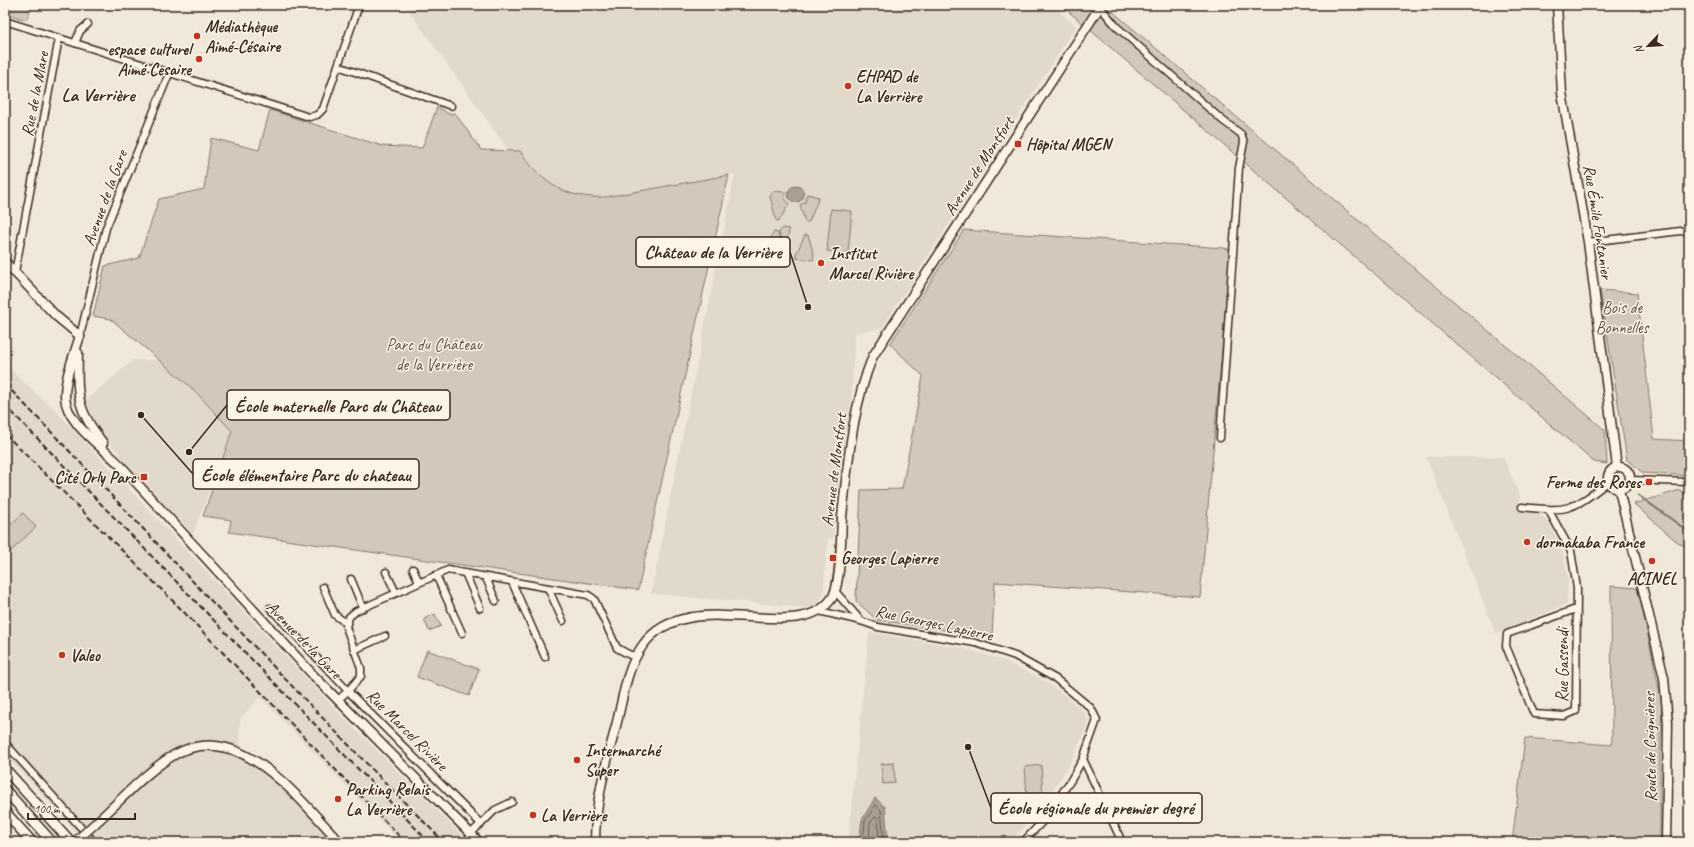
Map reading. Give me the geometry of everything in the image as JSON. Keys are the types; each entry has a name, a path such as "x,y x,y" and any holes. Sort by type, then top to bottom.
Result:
{"main road":[{"path":"5,769 71,842"},
{"path":"5,790 52,842"},
{"path":"5,812 9,819 32,842"}],"street":[{"path":"5,22 309,117 317,116 322,109 359,5"},
{"name":"Rue Émile Fontanier","path":"1557,5 1562,93 1588,242 1617,468"},
{"path":"1100,6 1123,32 1222,120 1241,134 1244,142 1239,168 1220,438"},
{"name":"Avenue de Montfort","path":"835,592 856,412 861,391 873,356 1100,6"},
{"path":"75,43 80,31 88,24"},
{"name":"Rue de la Mare","path":"15,272 59,38"},
{"path":"338,66 451,106"},
{"name":"Avenue de la Gare","path":"169,74 106,228 66,387 66,405 70,415 111,455 315,677 339,699 480,842"},
{"path":"1588,242 1689,230"},
{"path":"5,262 56,316 80,336"},
{"name":"Avenue de la Gare","path":"80,336 77,387 81,405 87,420 111,455"},
{"path":"1522,507 1548,510 1566,509 1577,505 1608,482 1610,471 1617,468 1627,470 1630,480 1626,487 1619,490 1612,488 1608,482"},
{"path":"1630,480 1689,482"},
{"name":"Route de Coignières","path":"1619,490 1664,678 1668,723 1666,842"},
{"name":"Rue Gassendi","path":"1548,510 1571,551 1577,588 1576,712 1564,716 1534,714 1506,646 1507,634 1576,609"},
{"path":"413,569 419,582"},
{"path":"323,587 335,615 346,623 353,614 364,608 448,570 588,595 594,599 617,648 620,651 636,655"},
{"path":"386,572 396,593"},
{"path":"466,574 480,608"},
{"path":"436,575 462,633"},
{"path":"486,578 496,601"},
{"path":"351,579 364,608"},
{"path":"512,582 545,657"},
{"path":"548,588 563,621"},
{"path":"595,842 597,802 628,678 636,655 647,639 677,621 686,618 714,615 794,618 805,617 826,606 835,592"},
{"name":"Rue Georges Lapierre","path":"835,592 861,621"},
{"path":"270,608 348,691 339,699"},
{"name":"Rue Georges Lapierre","path":"819,611 861,621 878,627 976,643 1015,656 1056,679 1091,708 1097,720 1083,759 1042,822 1023,842"},
{"name":"Rue Marcel Rivière","path":"346,623 347,632 361,668 361,676 348,691 481,824"},
{"path":"354,650 385,636"},
{"path":"5,744 94,842"},
{"path":"75,842 155,769 174,755 197,747 220,746 246,755 267,770 283,783 340,842"},
{"path":"1083,759 1122,842"},
{"path":"471,833 495,810 512,802"}],"shaded area":[{"name":"Institut Marcel Rivière","path":"405,5 1052,5 1076,26 882,328 855,333 851,406 845,437 833,538 828,539 823,596 812,608 651,594 735,174 606,197 591,198 564,192 541,178 520,152 509,151"},
{"path":"133,360 158,360 194,390 232,431 193,534 134,472 98,429 86,400"},
{"path":"5,365 56,411 334,708 469,842 401,842 260,697 241,718 239,730 242,757 277,782 333,842 85,842 5,754"},
{"path":"1426,457 1503,457 1520,496 1519,509 1537,511 1550,524 1562,550 1568,578 1567,604 1496,634"},
{"path":"869,632 962,648 1000,659 1036,676 1054,687 1079,707 1088,719 1088,725 1067,769 1038,811 1010,842 848,842"}],"green space":[{"path":"5,5 33,5 26,20 5,13"},
{"path":"1061,5 1105,5 1605,430 1607,464 1594,462"},
{"name":"Parc du Château de la Verrière","path":"437,107 449,114 455,113 481,150 520,151 537,172 547,181 567,192 578,195 606,197 729,175 638,590 229,532 231,520 203,516 232,431 194,390 111,319 93,316 105,266 139,258 159,199 204,189 211,138 259,150 270,110 382,146 422,148"},
{"path":"773,191 785,192 785,199 789,204 779,221 776,220 770,196"},
{"path":"807,194 819,197 809,222 805,222 800,205 805,202"},
{"path":"831,209 852,211 848,253 827,251"},
{"path":"783,228 789,229 787,252 784,252 779,232"},
{"path":"964,230 1225,248 1231,250 1200,597 995,582 992,637 877,620 856,601 861,490 902,489 923,376 890,344"},
{"path":"774,232 778,233 782,252 781,256 764,255 764,250"},
{"path":"805,235 808,235 814,255 813,260 796,258 796,254"},
{"name":"Bois de Bonnelles","path":"1600,290 1637,293 1654,439 1689,441 1689,476 1643,473 1627,460"},
{"path":"1680,490 1689,497 1689,549 1675,540 1634,504"},
{"path":"23,513 36,527 8,554 5,550 5,530"},
{"path":"1611,586 1638,588 1662,703 1660,842 1512,842 1525,738 1612,745"},
{"path":"435,614 441,626 429,631 424,619"},
{"path":"427,650 479,669 469,696 417,677"},
{"path":"894,763 895,783 883,784 881,764"},
{"path":"1041,765 1043,797 1027,799 1025,767"}],"water":[{"path":"796,186 803,191 804,194 799,201 796,202 789,197 788,194 793,187"},
{"path":"875,798 885,807 888,842 859,842 862,820"}],"waterway":[{"path":"1638,495 1689,532"}],"railway":[{"path":"5,384 333,729 444,842"},
{"path":"5,405 429,842"},
{"path":"5,434 179,607 405,842"}],"place":[{"name":"Médiathèque Aimé-Césaire","path":"197,36"},
{"name":"espace culturel Aimé Cesaire","path":"199,59"},
{"name":"EHPAD de La Verrière","path":"848,86"},
{"name":"Hôpital MGEN","path":"1018,144"},
{"name":"Institut Marcel Rivière","path":"821,263"},
{"name":"Château de la Verrière","path":"808,307"},
{"name":"École élémentaire Parc du chateau","path":"141,415"},
{"name":"École maternelle Parc du Château","path":"189,452"},
{"name":"Cité Orly Parc","path":"144,477"},
{"name":"Ferme des Roses","path":"1649,482"},
{"name":"dormakaba France","path":"1527,542"},
{"name":"Georges Lapierre","path":"833,558"},
{"name":"ACINEL","path":"1652,561"},
{"name":"Valeo","path":"62,655"},
{"name":"École régionale du premier degré","path":"968,747"},
{"name":"Intermarché Super","path":"577,760"},
{"name":"Parking Relais La Verrière","path":"338,799"},
{"name":"La Verrière","path":"533,815"}],"district":[{"name":"La Verrière","path":"98,95"}]}
